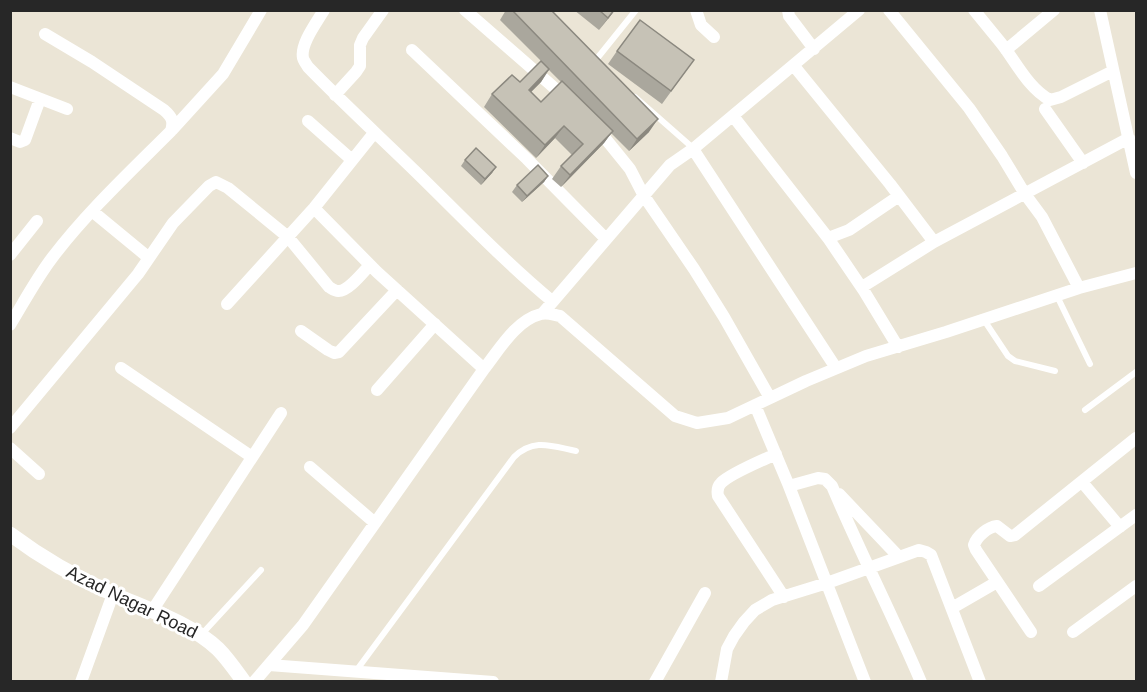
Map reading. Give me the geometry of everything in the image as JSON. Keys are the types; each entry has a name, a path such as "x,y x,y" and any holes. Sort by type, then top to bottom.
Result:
{"street":[{"path":"10,324 51,259 92,211 171,131 223,74 261,10"},
{"path":"324,10 306,40 303,50 303,59 308,67 516,271 552,301"},
{"path":"335,95 360,66 360,45 384,10"},
{"path":"465,10 572,103"},
{"path":"696,10 700,25 714,37"},
{"path":"788,10 789,16 814,49"},
{"path":"254,681 303,625 484,369 516,329 543,313 670,165 693,149 860,10"},
{"path":"889,10 969,108 1002,156 1042,217 1079,288"},
{"path":"974,10 1034,88 1050,100 1061,97 1113,71"},
{"path":"1006,50 1054,10"},
{"path":"1100,10 1137,173"},
{"path":"45,34 92,62 170,115 173,122 171,131"},
{"path":"412,50 527,159 606,239"},
{"path":"794,66 899,195 934,242"},
{"path":"10,87 68,109"},
{"path":"10,138 20,142 25,140 40,99"},
{"path":"1046,109 1083,163"},
{"path":"733,116 828,238 862,287 898,347"},
{"path":"589,119 630,169 644,195 724,317 770,398"},
{"path":"308,121 352,160"},
{"path":"227,304 315,208 374,133"},
{"path":"862,287 934,242 1129,138"},
{"path":"693,149 836,368"},
{"path":"10,428 149,258 172,223 209,186 216,182 228,188 288,237 328,287 337,291 344,290 370,265"},
{"path":"828,238 849,230 899,195"},
{"path":"315,208 370,265 484,369"},
{"path":"92,211 149,258"},
{"path":"10,255 37,221"},
{"path":"543,313 560,316 675,416 697,423 728,418 866,356 1108,279 1137,273"},
{"path":"301,331 328,350 334,353 339,352 397,290"},
{"path":"377,390 435,324"},
{"path":"121,368 252,457"},
{"path":"755,405 865,681"},
{"path":"152,611 281,413"},
{"path":"1031,632 976,550 974,544 976,539 997,526 1010,536 1015,535 1137,438"},
{"path":"10,448 39,474"},
{"path":"776,454 728,478 720,483 717,490 718,496 784,597"},
{"path":"310,467 375,523"},
{"path":"789,486 818,478 825,479 899,557"},
{"path":"1082,482 1120,527"},
{"path":"832,486 921,681"},
{"path":"1039,586 1137,515"},
{"name":"Azad Nagar Road","path":"11,537 73,574 200,635 218,649 244,681"},
{"path":"721,681 727,650 734,636 755,610 772,600 869,569 919,550 931,555 980,681"},
{"path":"952,608 997,582"},
{"path":"1073,632 1137,586"},
{"path":"655,681 705,593"},
{"path":"81,681 113,594"},
{"path":"269,665 493,681"}],"lane":[{"path":"595,61 636,10"},
{"path":"588,55 604,69"},
{"path":"631,93 693,149"},
{"path":"1057,296 1090,364"},
{"path":"984,320 1008,356 1015,361 1054,371"},
{"path":"1085,410 1137,372"},
{"path":"356,671 514,457 522,449 543,444 576,451"},
{"path":"200,635 261,570"}],"building":[{"path":"512,10 551,10 658,119 637,139"},
{"path":"599,10 614,10 608,18"},
{"path":"640,20 694,60 671,91 617,51"},
{"path":"541,61 549,69 529,90 541,102 562,81 613,131 570,175 561,166 583,144 564,126 545,145 492,94 512,75 520,82"},
{"path":"476,148 496,167 485,179 465,160"},
{"path":"538,165 548,176 527,196 517,185"}]}
